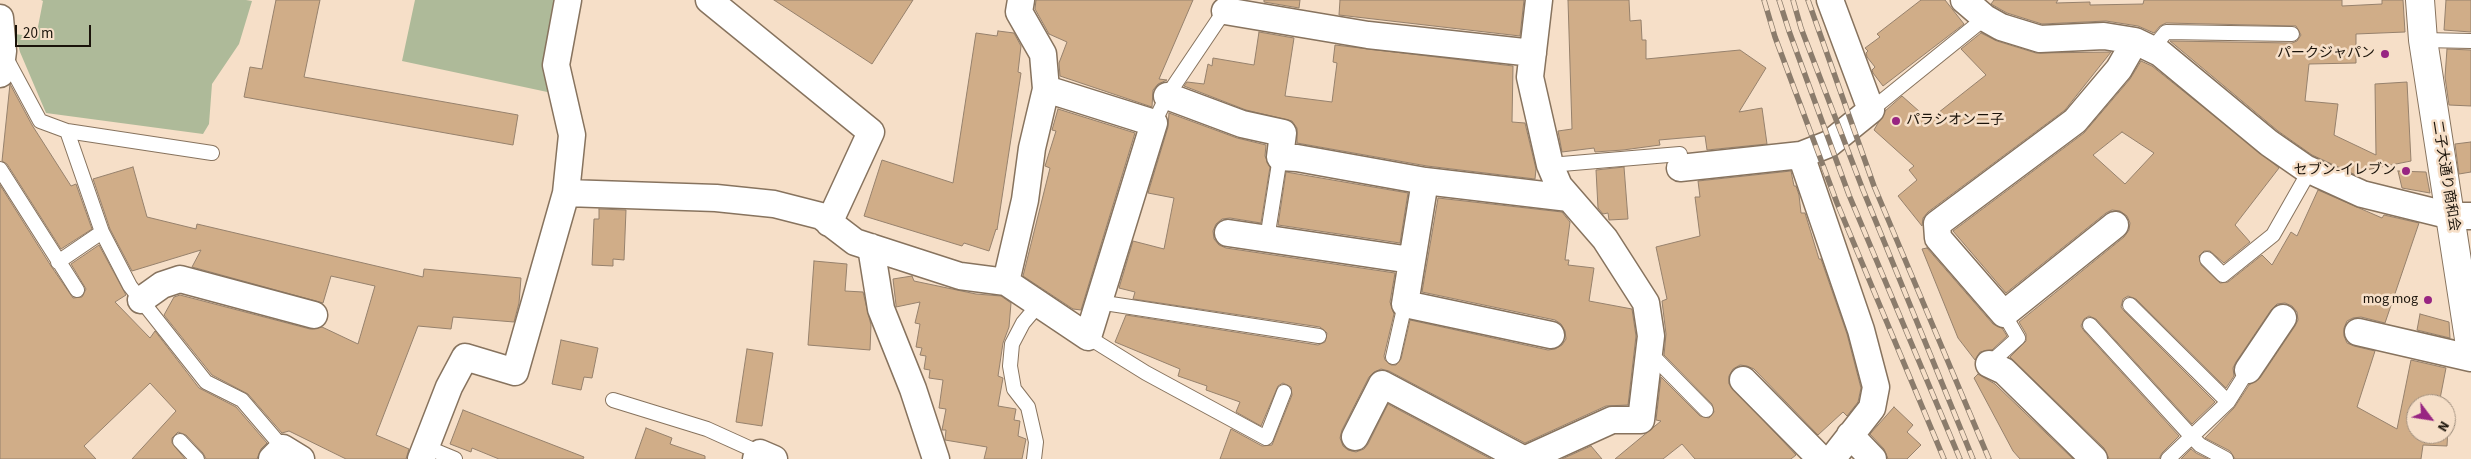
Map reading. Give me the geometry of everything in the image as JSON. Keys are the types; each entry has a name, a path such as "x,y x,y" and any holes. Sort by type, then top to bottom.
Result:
{"street":[{"path":"424,453 449,387 465,357 515,372 566,193 572,135 556,66 568,0"},
{"path":"709,0 871,132 829,223"},
{"path":"1006,282 1025,200 1032,148 1046,89 1043,54 1019,12 1021,0"},
{"path":"1355,437 1382,384 1525,459 1612,420 1641,420 1651,336 1646,303 1605,239 1559,186 1550,165 1530,77 1539,0"},
{"path":"1680,168 1801,155 1829,144 1871,110 1830,0"},
{"path":"1964,0 1985,18 2001,27 2040,39 2104,36 2144,45 2160,52 2269,143 2310,170 2362,194 2461,216"},
{"name":"二子大通り商和会","path":"2420,0 2423,40 2461,216 2471,352"},
{"path":"1228,5 1368,35 1533,53"},
{"path":"0,18 1,58"},
{"path":"2115,225 2004,314 1938,238 1937,224 2075,121 2119,69 2144,45"},
{"path":"566,193 716,198 774,204 821,216 855,242 960,276 1006,282 1088,337 1154,123 1046,89"},
{"path":"1167,96 1242,124 1283,133 1280,157 1297,158 1425,180 1569,198"},
{"path":"1801,155 1861,330 1876,387 1872,408 1832,459"},
{"path":"1425,180 1405,304 1551,335"},
{"path":"1228,233 1411,260"},
{"path":"871,247 881,309 913,389 936,459"},
{"path":"141,300 162,285 180,279 314,315"},
{"path":"2248,370 2283,318"},
{"path":"2358,332 2471,358"},
{"path":"1989,364 2004,371 2094,459"},
{"path":"1743,380 1821,459"},
{"path":"1850,435 1873,459"}],"lane":[{"path":"1154,123 1167,96 1228,5"},
{"path":"1871,110 1985,18"},
{"path":"2144,45 2166,32 2292,34"},
{"path":"2423,40 2471,42"},
{"path":"1,58 40,121 67,131 212,153"},
{"path":"67,131 102,232 130,286 206,382 242,400 285,455"},
{"path":"1550,165 1680,154 1680,168"},
{"path":"1267,239 1280,157"},
{"path":"0,170 77,290"},
{"path":"2207,259 2223,275 2273,234 2310,170"},
{"path":"58,262 102,232"},
{"path":"1098,302 1319,336"},
{"path":"1034,459 1036,442 1028,407 1014,389 1010,366 1012,344 1023,322 1039,304"},
{"path":"1393,357 1405,304"},
{"path":"2130,304 2228,402"},
{"path":"1989,364 2018,338 2004,314"},
{"path":"2090,325 2200,445 2226,459"},
{"path":"1088,337 1146,373 1266,438 1284,392"},
{"path":"1648,350 1706,410"},
{"path":"2168,459 2193,438 2228,402 2248,370"},
{"path":"613,400 707,429 763,457"},
{"path":"180,441 197,459"},
{"path":"424,453 455,459"}],"green space":[{"path":"41,0 252,1 239,44 212,84 209,124 203,134 46,113 20,52 15,34 36,37 43,1"},
{"path":"415,0 558,0 552,93 402,61"}],"building":[{"path":"276,0 320,0 304,77 518,115 513,145 244,97 250,67 262,69"},
{"path":"774,0 913,0 872,64"},
{"path":"1036,0 1193,0 1159,79 1167,80 1158,84 1153,90 1152,107 1060,76 1059,63 1067,42 1049,34 1035,9"},
{"path":"1264,0 1300,0 1299,8 1264,2"},
{"path":"1340,0 1524,0 1520,36 1339,15"},
{"path":"1568,0 1629,0 1630,21 1641,20 1642,40 1646,40 1646,59 1740,50 1766,68 1739,112 1762,108 1767,144 1707,150 1705,136 1659,140 1660,145 1623,150 1595,152 1594,148 1562,152 1558,131 1572,129"},
{"path":"1921,0 1945,0 1964,24 1883,86 1873,73 1872,70 1875,67 1867,57 1866,53 1868,51 1865,48 1880,37 1877,34"},
{"path":"1994,0 2058,0 2056,3 2090,2 2090,5 2143,4 2144,0 2342,0 2342,6 2382,4 2382,0 2403,0 2405,32 2356,34 2356,63 2309,64 2305,101 2338,104 2334,135 2376,155 2375,84 2407,82 2411,161 2361,171 2358,176 2312,155 2278,131 2170,41 2292,43 2297,41 2301,35 2296,26 2166,23 2160,26 2154,33 2138,26 2106,21 2042,24 2007,13 1991,4"},
{"path":"2446,0 2471,0 2471,32 2444,30"},
{"path":"998,31 1014,33 1021,46 1018,72 1021,73 997,230 989,251 964,243 962,246 864,216 882,160 953,183 976,33 997,36"},
{"path":"1259,32 1294,38 1285,96 1332,102 1337,63 1333,62 1335,45 1513,66 1512,122 1525,123 1536,169 1535,179 1427,166 1297,143 1297,128 1292,121 1246,110 1184,86 1187,82 1204,84 1208,64 1212,66 1213,58 1254,65"},
{"path":"1981,33 1997,41 2036,53 2111,52 2065,110 1928,212 1923,218 1922,226 1898,196 1917,180 1909,170 1914,166 1874,130 1885,111 1902,96 1929,120 1986,75 1961,49"},
{"path":"2447,49 2471,50 2471,106 2449,105 2445,77"},
{"path":"2141,61 2152,66 2279,168 2235,225 2250,242 2224,263 2210,251 2204,251 2199,256 2201,265 2220,283 2228,282 2262,255 2272,265 2291,232 2297,236 2318,190 2382,218 2384,215 2419,223 2385,323 2361,317 2353,318 2347,321 2344,328 2344,336 2347,343 2375,351 2357,407 2397,429 2411,360 2446,368 2441,394 2406,394 2406,444 2447,444 2447,446 2423,445 2421,459 2235,459 2230,451 2205,438 2234,408 2249,385 2260,378 2295,326 2298,320 2297,312 2292,306 2285,303 2277,304 2271,310 2236,362 2233,368 2234,376 2226,388 2136,299 2128,296 2123,299 2121,307 2124,311 2215,402 2192,424 2096,319 2089,316 2084,319 2081,326 2084,331 2179,436 2162,453 2159,459 2109,459 2104,448 2010,357 2026,341 2026,334 2019,322 2124,237 2129,230 2130,223 2127,216 2120,211 2112,210 2106,213 2006,293 1953,231 2084,133 2130,79","holes":["2122,132 2154,153 2125,184 2093,155"]},
{"path":"10,84 32,125 71,186 76,184 92,229 61,249 7,164 2,161"},
{"path":"1058,109 1135,133 1081,310 1073,309 1023,276 1050,168 1045,166 1056,131 1052,130"},
{"path":"1169,113 1237,138 1266,145 1265,156 1270,167 1261,223 1230,218 1222,219 1216,224 1213,231 1214,239 1219,245 1226,248 1395,273 1390,302 1394,314 1384,356 1385,360 1391,365 1396,365 1401,359 1410,320 1548,350 1562,345 1566,339 1565,331 1561,324 1555,320 1422,292 1438,198 1562,212 1570,222 1565,260 1569,260 1568,265 1594,268 1589,301 1632,309 1636,336 1628,405 1606,406 1525,443 1389,371 1381,369 1369,377 1342,430 1340,438 1343,446 1348,450 1356,452 1364,449 1388,404 1491,459 1220,459 1231,429 1262,446 1272,445 1292,395 1291,387 1283,383 1278,386 1261,426 1236,412 1240,402 1206,390 1207,386 1178,376 1180,369 1115,342 1126,315 1318,345 1325,342 1327,333 1320,327 1133,299 1135,292 1119,288 1133,241 1164,249 1174,198 1148,193 1168,127"},
{"path":"2471,142 2471,172 2459,174 2455,144"},
{"path":"133,167 147,217 196,229 197,224 423,277 424,269 521,278 519,303 514,322 453,317 451,329 418,326 376,435 409,449 406,459 346,459 289,431 282,433 248,394 212,375 164,315 174,297 180,295 310,329 322,327 358,344 375,286 331,276 323,303 192,267 201,250 132,271 110,229 93,179"},
{"path":"1624,167 1628,219 1609,220 1608,213 1603,214 1598,208 1596,170"},
{"path":"1791,171 1794,186 1796,186 1799,195 1801,213 1805,213 1819,259 1821,259 1847,334 1861,388 1858,402 1847,416 1843,412 1818,435 1754,369 1740,365 1733,369 1729,376 1729,384 1796,455 1791,459 1695,459 1682,444 1663,459 1615,459 1661,421 1656,420 1661,377 1700,416 1709,418 1714,412 1712,404 1664,355 1666,334 1662,301 1667,299 1656,247 1700,236 1695,197 1700,197 1698,181"},
{"path":"2398,171 2426,172 2430,193 2402,188"},
{"path":"1286,172 1408,193 1400,243 1278,225"},
{"path":"0,185 73,298 82,297 86,289 71,264 99,245 126,295 115,302 150,338 155,331 199,388 236,407 267,443 261,449 257,459 206,459 203,453 186,435 178,432 172,438 172,443 185,459 132,459 176,411 150,383 84,446 96,459 0,459"},
{"path":"599,209 626,210 624,260 613,259 613,266 592,265 594,219 599,219"},
{"path":"1927,248 1993,324 2002,328 2007,336 1992,350 1980,352 1975,360 1958,338 1922,249"},
{"path":"814,261 847,264 845,291 863,292 871,325 870,350 808,345"},
{"path":"912,276 914,281 976,294 1001,296 1011,303 1009,327 1003,343 998,376 1003,378 998,406 1016,409 1014,420 1020,421 1018,436 1026,439 1022,459 984,459 987,447 945,440 946,430 942,430 946,409 939,408 943,380 929,378 930,370 924,369 926,356 920,355 922,348 916,347 920,324 915,323 920,302 896,307 893,279"},
{"path":"2420,314 2449,322 2450,338 2417,330"},
{"path":"561,340 598,348 592,378 584,377 581,390 552,384"},
{"path":"747,349 773,353 762,426 736,422"},
{"path":"1978,374 1995,384 2073,459 2020,459 2013,451 1974,378"},
{"path":"1894,407 1913,425 1907,432 1921,445 1907,459 1888,459 1884,449 1870,434"},
{"path":"463,410 584,457 583,459 499,459 472,448 471,452 450,444"},
{"path":"646,428 672,438 670,444 705,456 705,459 635,459"},
{"path":"1591,446 1602,459 1562,459"},
{"path":"2191,449 2196,453 2208,459 2181,459"}],"railway":[{"path":"1764,0 1775,37 1837,203 1944,459"},
{"path":"1779,0 1849,195 1960,459"},
{"path":"1793,0 1801,28 1863,190 1973,459"},
{"path":"1808,0 1874,186 1989,459"}],"place":[{"name":"パークジャパン","path":"2385,54"},
{"name":"パラシオン二子","path":"1896,121"},
{"name":"セブン-イレブン","path":"2406,171"},
{"name":"mog mog","path":"2428,300"}]}
